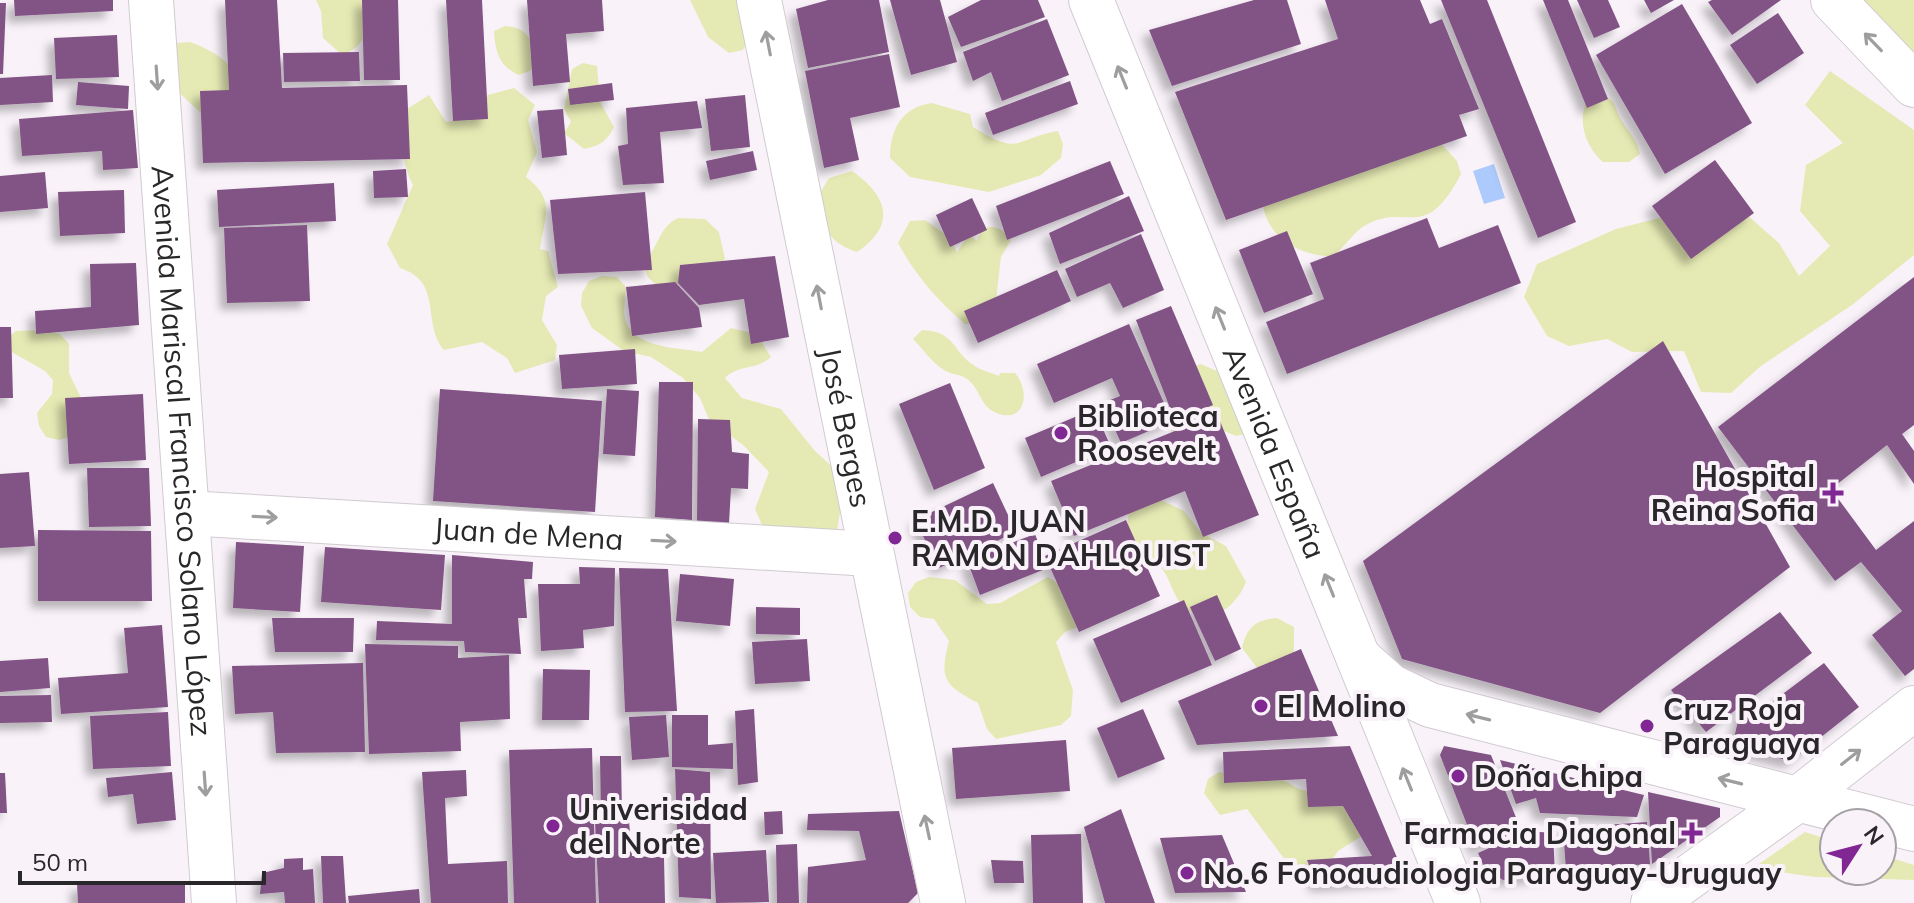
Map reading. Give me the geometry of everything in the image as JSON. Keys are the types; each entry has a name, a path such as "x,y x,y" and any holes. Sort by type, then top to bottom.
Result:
{"main road":[{"name":"Avenida Mariscal Francisco Solano López","path":"151,0 214,903"},
{"name":"José Berges","path":"759,0 943,903"},
{"name":"Avenida España","path":"1091,0 1458,903"},
{"path":"1833,0 1914,85"},
{"name":"Juan de Mena","path":"187,513 871,554"},
{"path":"1358,657 1390,686 1430,705 1914,829"},
{"path":"1653,903 1798,799 1914,708"}],"green space":[{"path":"316,0 374,0 366,34 351,51 342,55 323,38 321,11"},
{"path":"690,0 741,0 749,38 743,50 729,53 708,37"},
{"path":"1849,0 1914,0 1914,55"},
{"path":"505,26 518,29 531,40 539,58 532,70 519,75 503,63 497,52 494,31"},
{"path":"190,42 223,60 235,73 243,90 202,114 162,77 166,50 177,43"},
{"path":"583,63 597,66 600,102 614,127 602,142 584,149 564,133 571,122 564,109 572,69"},
{"path":"1830,71 1914,130 1914,255 1852,305 1761,366 1731,393 1701,392 1684,351 1632,352 1607,339 1569,346 1547,336 1524,297 1537,264 1616,229 1730,200 1779,243 1799,276 1830,246 1800,211 1806,165 1843,143 1805,105"},
{"path":"514,88 535,105 528,120 537,152 526,177 542,193 545,201 546,217 540,249 548,251 558,287 546,296 542,320 557,345 555,360 515,373 507,358 482,342 444,350 437,339 422,283 414,274 400,268 387,244 413,185 403,148 407,109 429,95 446,122 464,119 488,95"},
{"path":"1591,94 1613,102 1635,140 1640,154 1629,162 1603,162 1591,147 1584,130 1583,111"},
{"path":"932,103 970,114 973,127 1009,144 1058,131 1063,144 1061,158 1041,175 989,192 910,177 890,158 892,138 906,115 913,109"},
{"path":"1439,141 1457,161 1461,174 1448,196 1425,215 1379,219 1364,226 1333,256 1298,249 1279,236 1266,217 1263,206"},
{"path":"852,171 874,190 883,211 878,231 857,252 834,240 814,203 829,178"},
{"path":"678,218 705,219 719,232 725,259 715,268 664,289 647,276 646,266 663,231"},
{"path":"925,220 949,237 957,252 969,234 977,241 983,230 992,227 1003,231 1011,240 1001,257 996,300 975,324 965,324 936,296 919,277 898,243 910,221"},
{"path":"602,276 617,277 626,287 624,312 627,324 643,340 702,352 731,328 756,334 771,357 725,378 742,398 781,409 815,451 835,469 843,495 836,536 766,534 755,509 769,472 742,444 710,422 700,398 683,378 651,357 624,351 592,328 581,306 582,293 589,281"},
{"path":"46,330 60,334 69,344 69,373 81,398 72,436 59,440 46,437 39,426 37,413 52,394 53,380 45,371 10,351 6,339 16,331"},
{"path":"922,330 948,338 980,369 999,376 1000,373 1015,373 1024,398 1018,411 1004,415 989,409 967,379 947,372 936,364 913,339"},
{"path":"1201,364 1226,375 1249,433 1236,436 1212,426 1173,433 1166,424 1171,412 1169,403 1188,368"},
{"path":"1151,495 1184,511 1201,533 1226,546 1246,582 1236,599 1221,612 1203,616 1184,607 1163,570 1132,540 1129,512"},
{"path":"929,577 955,580 987,604 1000,603 1048,577 1060,585 1078,627 1065,632 1056,642 1073,690 1071,716 1061,725 996,739 987,729 978,703 947,680 945,664 949,641 934,619 920,617 910,607 908,593 916,582"},
{"path":"1277,618 1294,627 1294,654 1258,669 1242,648 1244,641 1249,630 1258,623"},
{"path":"1219,772 1272,777 1307,791 1327,789 1364,824 1360,837 1338,851 1324,872 1312,878 1288,864 1247,809 1220,815 1204,793 1208,779"},
{"path":"1805,832 1818,836 1818,877 1753,868"},
{"path":"1898,860 1914,865 1914,880 1898,880"}],"water":[{"path":"1494,164 1505,198 1484,204 1473,171"}],"building":[{"path":"14,0 113,0 113,11 15,16"},
{"path":"225,0 277,0 282,88 407,85 410,159 203,163 200,91 229,90"},
{"path":"362,0 398,0 400,80 364,80"},
{"path":"446,0 482,0 488,119 453,121"},
{"path":"527,0 602,0 604,31 566,34 570,82 533,86"},
{"path":"828,0 879,0 889,52 808,68 796,9"},
{"path":"890,0 940,0 957,62 911,75"},
{"path":"981,0 1038,0 1045,17 961,47 948,17"},
{"path":"1254,0 1287,0 1301,44 1172,86 1149,30"},
{"path":"1325,0 1420,0 1430,24 1442,19 1479,109 1459,115 1467,136 1226,220 1175,92 1338,39"},
{"path":"1441,0 1487,0 1576,222 1538,238"},
{"path":"1543,0 1568,0 1608,99 1587,108"},
{"path":"1577,0 1608,0 1620,27 1594,38"},
{"path":"1644,0 1674,0 1651,13"},
{"path":"1781,0 1732,35 1708,2"},
{"path":"0,3 6,3 3,74 0,74"},
{"path":"1682,4 1752,123 1665,174 1596,55"},
{"path":"1778,13 1804,53 1757,84 1730,45"},
{"path":"1047,19 1069,75 1002,101 991,72 973,81 963,52"},
{"path":"117,35 119,77 56,79 54,38"},
{"path":"359,52 360,81 284,82 283,53"},
{"path":"889,54 900,107 850,118 859,160 824,168 805,71"},
{"path":"52,75 53,102 0,105 0,78"},
{"path":"1070,81 1078,104 993,135 985,113"},
{"path":"78,82 129,86 128,109 76,105"},
{"path":"612,83 614,100 570,105 568,89"},
{"path":"745,95 750,147 711,151 705,99"},
{"path":"697,101 702,128 660,132 664,183 623,185 618,146 628,144 626,108"},
{"path":"563,109 567,155 542,158 537,111"},
{"path":"133,110 138,168 103,170 102,151 22,156 19,119"},
{"path":"753,151 757,170 710,180 706,161"},
{"path":"1715,160 1754,213 1691,259 1652,206"},
{"path":"1110,161 1124,194 1007,240 996,206"},
{"path":"406,169 408,197 374,198 373,171"},
{"path":"45,172 48,208 0,212 0,176"},
{"path":"334,183 336,221 219,227 217,190"},
{"path":"124,190 125,233 60,236 58,192"},
{"path":"645,192 652,270 558,274 550,200"},
{"path":"1129,196 1144,231 1060,264 1049,233"},
{"path":"972,198 987,230 950,247 936,215"},
{"path":"1427,218 1439,248 1498,225 1521,283 1287,374 1266,322 1324,299 1310,263"},
{"path":"307,225 310,301 227,303 224,228"},
{"path":"1287,231 1313,294 1264,313 1239,250"},
{"path":"1141,234 1164,290 1123,308 1110,283 1077,297 1065,269"},
{"path":"775,256 789,337 751,344 744,299 699,305 678,283 680,265"},
{"path":"136,263 139,325 36,334 35,311 91,307 90,264"},
{"path":"1057,270 1071,301 978,343 964,311"},
{"path":"1914,277 1914,425 1902,434 1914,451 1914,484 1887,445 1831,489 1876,550 1914,521 1914,669 1905,676 1872,635 1902,611 1861,562 1835,581 1718,427"},
{"path":"675,282 699,308 702,327 632,336 626,287"},
{"path":"1171,306 1213,405 1175,421 1136,320"},
{"path":"1129,324 1172,421 1121,443 1103,403 1120,396 1112,378 1054,403 1037,364"},
{"path":"0,327 11,327 13,398 0,398"},
{"path":"1663,341 1790,567 1600,713 1402,659 1363,561"},
{"path":"635,349 637,384 562,389 559,355"},
{"path":"659,382 693,382 692,520 655,517"},
{"path":"950,383 985,468 934,490 899,404"},
{"path":"440,389 602,401 595,512 433,501"},
{"path":"607,389 639,391 635,456 603,454"},
{"path":"143,394 146,460 69,464 65,398"},
{"path":"1094,409 1111,447 1041,477 1025,438"},
{"path":"1217,414 1259,515 1203,537 1185,491 1074,536 1051,481"},
{"path":"698,419 730,420 732,452 749,454 748,489 731,488 729,523 697,523"},
{"path":"87,468 149,468 151,526 89,527"},
{"path":"29,472 35,546 0,548 0,474"},
{"path":"993,483 1016,532 939,568 915,520"},
{"path":"1126,520 1160,596 1079,632 1045,556"},
{"path":"38,530 151,531 152,601 38,601"},
{"path":"1035,534 1048,568 980,595 967,560"},
{"path":"236,542 304,546 300,612 233,608"},
{"path":"325,547 445,555 441,610 321,602"},
{"path":"452,555 533,562 532,579 524,579 527,618 518,618 521,654 465,652 464,641 376,640 377,621 452,624"},
{"path":"579,567 615,568 614,626 583,630 584,648 541,651 538,584 580,584"},
{"path":"619,568 668,569 677,711 625,712"},
{"path":"680,574 734,579 730,626 676,621"},
{"path":"1217,595 1241,649 1215,661 1190,607"},
{"path":"1184,600 1212,665 1121,703 1093,639"},
{"path":"756,607 800,608 800,635 756,634"},
{"path":"1780,612 1812,653 1706,732 1671,690"},
{"path":"272,618 354,618 353,652 275,652"},
{"path":"162,625 168,707 61,714 58,678 128,673 124,628"},
{"path":"807,639 810,681 755,684 752,642"},
{"path":"365,644 458,646 458,658 509,655 510,719 460,722 461,751 369,754"},
{"path":"1301,649 1338,736 1197,745 1178,701"},
{"path":"48,658 50,688 0,692 0,661"},
{"path":"363,663 365,752 276,753 273,712 235,714 232,666"},
{"path":"1824,663 1859,707 1791,761 1732,747 1740,712 1751,703 1768,705"},
{"path":"543,669 590,670 589,720 542,720"},
{"path":"51,695 52,722 0,723 0,696"},
{"path":"754,709 758,782 738,785 735,711"},
{"path":"1143,709 1165,759 1118,778 1097,728"},
{"path":"168,712 171,766 93,769 90,716"},
{"path":"666,715 669,757 632,760 629,717"},
{"path":"672,715 708,715 708,745 733,743 733,769 672,767"},
{"path":"1066,740 1070,791 956,799 952,748"},
{"path":"1350,746 1406,879 1317,885 1307,860 1372,856 1343,806 1308,807 1306,779 1224,783 1223,752"},
{"path":"1444,746 1491,755 1521,830 1476,848 1440,755"},
{"name":"Univerisidad del Norte","path":"592,748 596,903 514,903 509,750"},
{"path":"600,756 621,756 622,818 601,817"},
{"path":"1500,760 1644,795 1637,817 1540,813 1536,798 1516,804"},
{"path":"675,769 710,772 711,899 679,897"},
{"path":"466,770 467,796 445,798 448,864 507,861 508,903 431,903 422,772"},
{"path":"172,772 176,820 137,824 133,794 108,797 106,778"},
{"path":"0,773 5,773 7,813 0,813"},
{"path":"1648,792 1720,808 1720,817 1652,864"},
{"path":"1121,809 1155,903 1105,903 1084,827"},
{"path":"782,811 783,834 765,835 764,812"},
{"path":"899,811 918,893 908,903 807,903 808,867 866,860 859,831 807,830 808,814"},
{"path":"595,821 629,821 632,856 664,857 665,903 599,903"},
{"path":"1647,822 1650,864 1566,870 1563,828"},
{"path":"1527,831 1553,833 1555,874 1503,880 1485,869 1478,853"},
{"path":"1081,834 1083,903 1033,903 1031,835"},
{"path":"1222,835 1246,892 1175,893 1160,838"},
{"path":"797,844 799,903 777,903 776,845"},
{"path":"766,850 769,902 716,903 713,853"},
{"path":"321,856 343,856 346,903 323,903"},
{"path":"303,858 303,870 313,869 315,903 285,903 284,892 260,894 262,873 284,868 284,859"},
{"path":"991,860 1023,861 1024,883 994,883"},
{"path":"77,884 185,884 185,903 78,903"},
{"path":"419,889 420,903 349,903 348,896"}],"place":[{"name":"Biblioteca Roosevelt","path":"1061,433"},
{"name":"Hospital Reina Sofia","path":"1833,493"},
{"name":"E.M.D. JUAN RAMON DAHLQUIST","path":"895,538"},
{"name":"El Molino","path":"1261,706"},
{"name":"Cruz Roja Paraguaya","path":"1647,726"},
{"name":"Doña Chipa","path":"1458,776"},
{"name":"Univerisidad del Norte","path":"553,826"},
{"name":"Farmacia Diagonal","path":"1692,833"},
{"name":"No.6 Fonoaudiologia Paraguay-Uruguay","path":"1187,873"}]}
